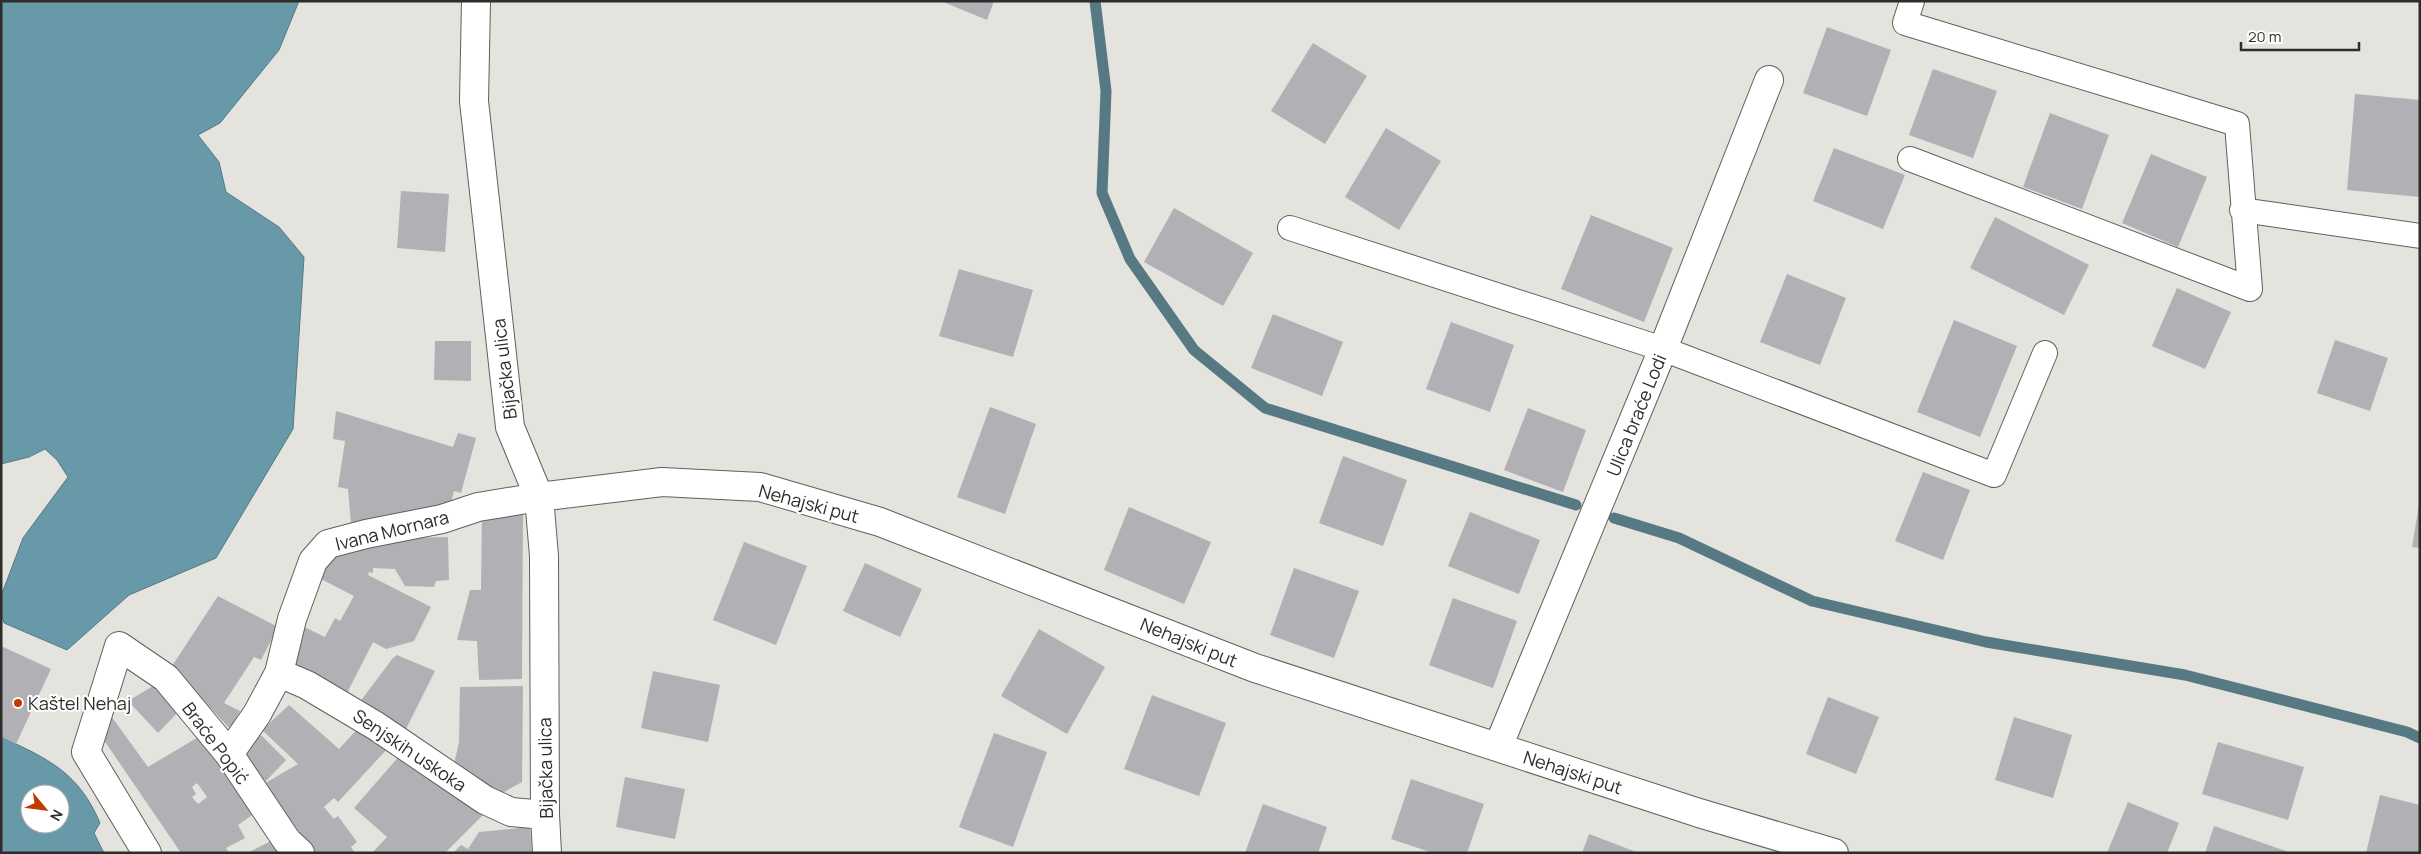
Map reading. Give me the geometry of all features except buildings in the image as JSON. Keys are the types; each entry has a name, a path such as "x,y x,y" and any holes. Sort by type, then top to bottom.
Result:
{"street":[{"name":"Bijačka ulica","path":"476,1 474,100 510,427 539,497 544,556 544,815 547,853"},
{"name":"Ulica braće Lodi","path":"1498,748 1663,349 1769,80"},
{"name":"Nehajski put","path":"539,497 662,482 760,487 880,522 1255,668 1699,813 1834,853"},
{"name":"Ivana Mornara","path":"229,754 257,714 279,673 292,619 313,561 328,544 366,534 442,519 478,507 539,497"},
{"name":"Braće Popić","path":"147,853 86,752 119,646 166,678 229,754 287,841 300,853"},
{"name":"Senjskih uskoka","path":"279,673 307,685 376,726 485,800 511,812 544,815"}],"lane":[{"path":"1910,159 2250,289 2242,210 2237,124 1905,23 1912,1"},
{"path":"2242,210 2420,236"},
{"path":"1290,228 1663,349 1994,475 2045,353"}],"water":[{"path":"1,1 299,1 279,50 220,123 198,135 219,162 226,192 279,227 304,257 293,429 216,558 129,595 67,650 4,623 1,613 1,596 23,538 68,477 57,460 45,449 29,457 1,464"},
{"path":"1,737 48,761 61,769 72,780 92,806 100,823 94,833 104,853 1,853"}],"waterway":[{"path":"1095,1 1106,91 1102,193 1130,259 1194,350 1265,408 1576,505"},
{"path":"1614,518 1679,538 1812,601 1986,642 2185,675 2407,732 2420,738"}],"place":[{"name":"Kaštel Nehaj","path":"18,703"}]}
